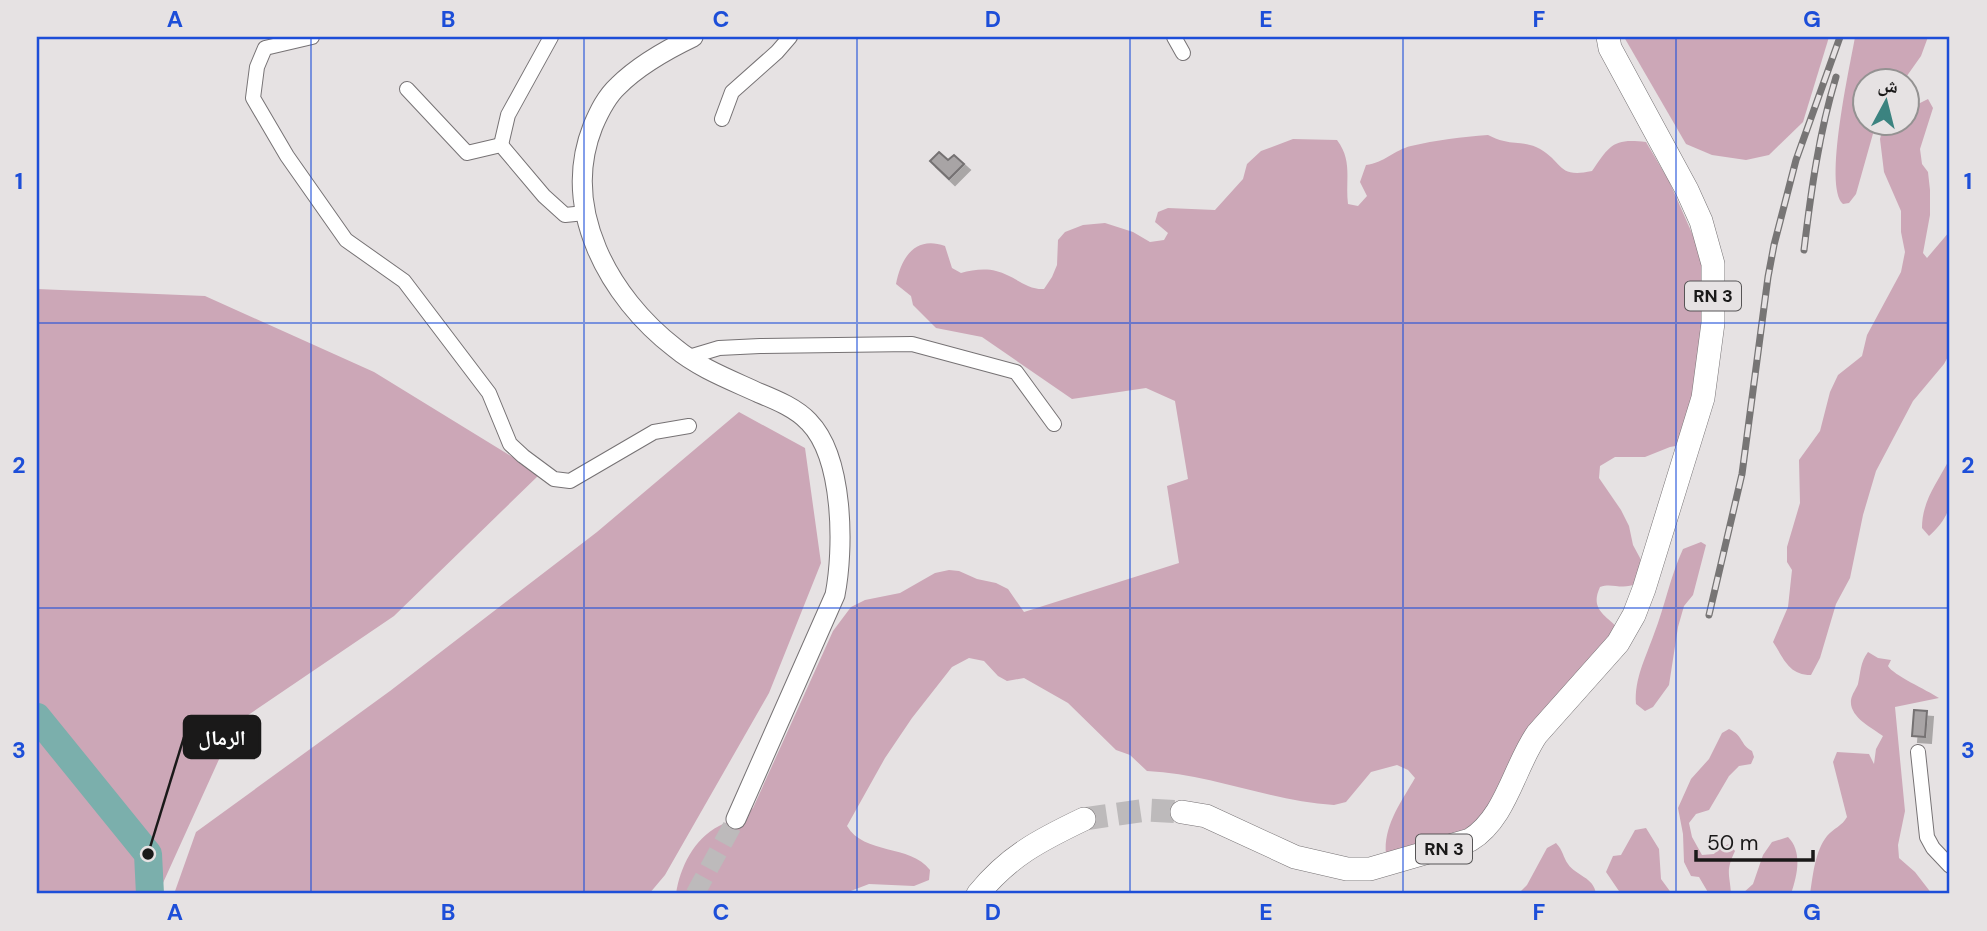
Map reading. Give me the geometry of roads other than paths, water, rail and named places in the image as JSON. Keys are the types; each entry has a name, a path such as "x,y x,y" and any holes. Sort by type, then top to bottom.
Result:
{"main road":[{"path":"693,37 617,86 600,110 585,146 581,175 585,213 594,242 615,286 655,331 717,374 781,402 809,422 828,455 840,516 842,556 835,595 736,819"},
{"name":"RN 3","path":"1182,813 1206,816 1295,857 1347,869 1370,869 1470,840 1479,834 1498,810 1537,734 1618,643 1634,615 1703,398 1713,323 1713,264 1701,221 1687,190 1610,48 1608,37"},
{"path":"978,894 995,873 1019,853 1083,819"}],"street":[{"path":"312,37 265,48 257,66 253,98 287,156 346,240 404,281 489,393 510,444 554,479 570,481 654,432 689,426"},
{"path":"501,145 509,115 551,37"},
{"path":"722,119 732,92 777,52 789,37"},
{"path":"1174,37 1183,53"},
{"path":"407,89 467,153 501,145"},
{"path":"501,145 544,196 565,215 585,213"},
{"path":"689,357 719,348 912,344 1016,372 1054,424"},
{"path":"1918,752 1927,837 1933,848 1950,866"}],"waterway":[{"path":"37,717 148,854 150,894"}],"tunnel":[{"path":"1084,819 1146,810 1182,812"},
{"path":"695,894 736,819"}],"railway":[{"path":"1709,615 1742,474 1774,245 1796,160 1840,37"},
{"path":"1804,250 1816,162 1836,77"}],"place":[{"name":"الرمال","path":"148,854"}]}
